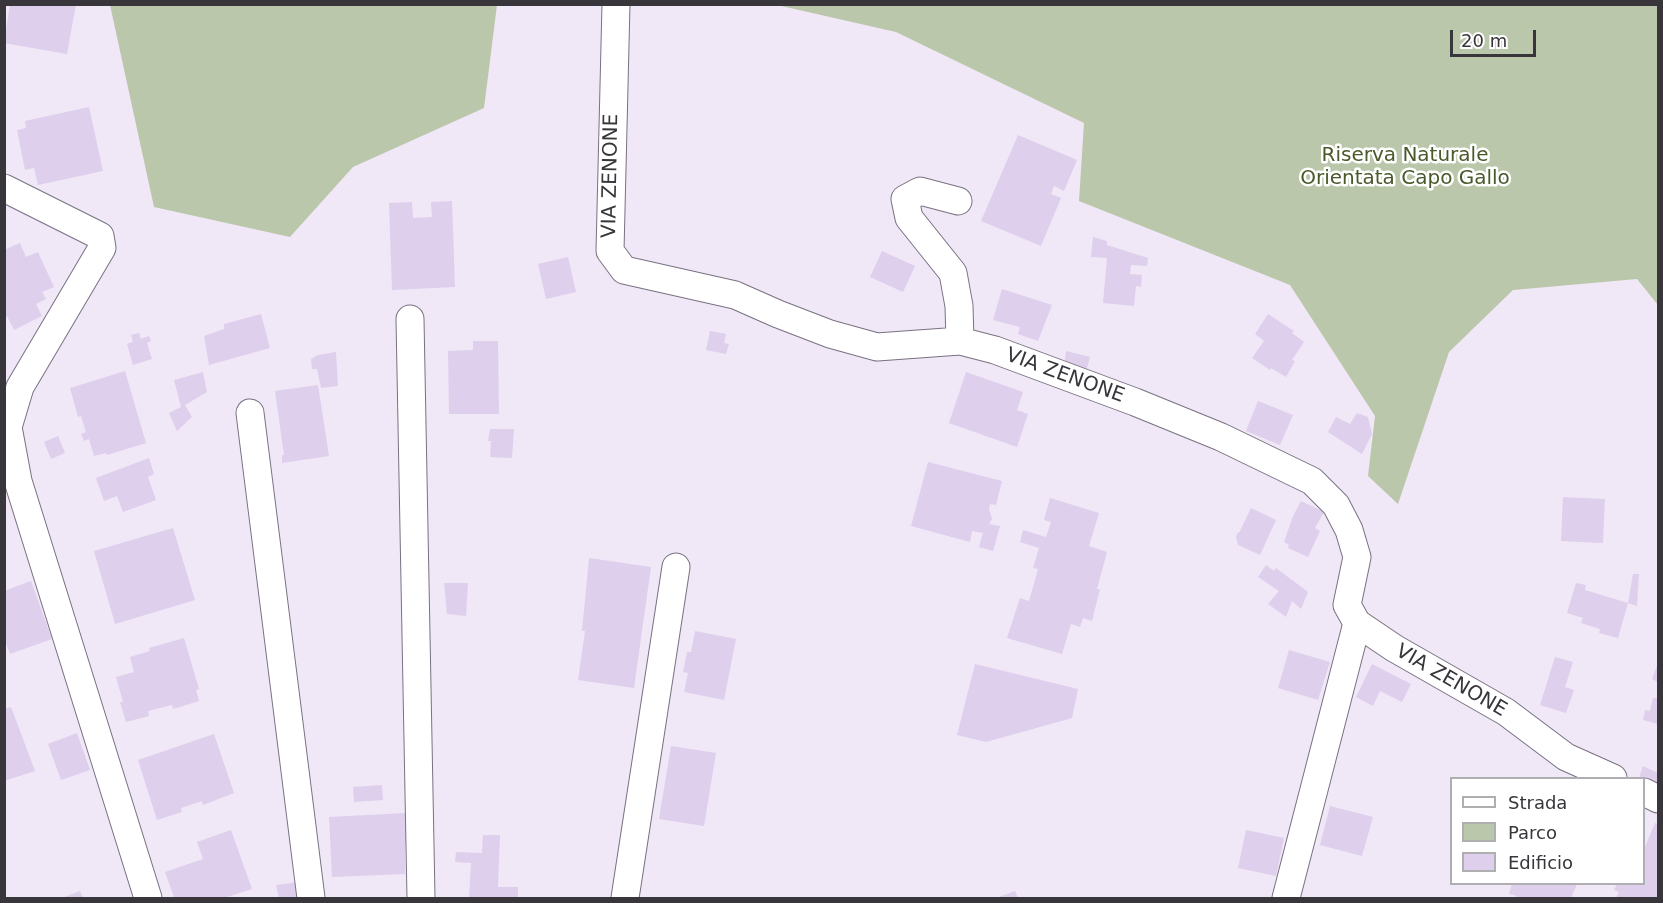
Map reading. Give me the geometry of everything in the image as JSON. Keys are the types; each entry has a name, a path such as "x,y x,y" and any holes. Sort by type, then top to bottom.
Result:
{"street":[{"name":"VIA ZENONE","path":"616,4 610,251 624,270 735,295 830,334 877,347 960,341 995,350 1221,436 1312,481 1336,505 1349,530 1357,557 1347,606 1357,623 1394,648 1506,712 1566,757 1611,777"},
{"path":"4,188 100,237 102,248 20,387 8,427 18,481 148,898"},
{"path":"958,201 920,191 905,199 909,218 953,273 959,306 960,341"},
{"path":"410,319 421,898"},
{"path":"250,413 311,898"},
{"path":"625,898 676,567"},
{"path":"1286,898 1357,623"},
{"path":"1645,792 1659,799"}],"green space":[{"path":"110,5 497,5 484,108 353,167 290,237 154,207"},
{"name":"Riserva Naturale Orientata Capo Gallo","path":"777,5 1658,5 1658,305 1637,279 1513,290 1449,352 1398,504 1368,476 1375,416 1290,285 1079,201 1084,123 896,32"}],"building":[{"path":"10,4 76,4 67,54 4,43"},
{"path":"89,107 103,171 38,185 34,168 25,170 17,130 26,128 25,121"},
{"path":"1018,135 1077,160 1064,191 1054,186 1051,194 1061,198 1041,246 981,221"},
{"path":"452,201 455,287 392,290 389,203 412,202 413,218 432,217 431,202"},
{"path":"1093,237 1107,241 1107,245 1148,258 1147,266 1131,265 1130,274 1142,275 1141,287 1136,286 1134,306 1103,303 1107,258 1091,257"},
{"path":"20,243 26,257 38,252 54,287 42,292 46,299 36,304 42,316 14,330 7,316 4,318 4,250"},
{"path":"882,251 915,266 903,292 870,277"},
{"path":"568,257 576,292 546,299 538,264"},
{"path":"1002,289 1052,305 1038,341 1018,334 1020,327 993,320"},
{"path":"261,314 270,348 209,365 204,336 224,329 224,324"},
{"path":"1268,314 1294,331 1292,333 1304,342 1292,360 1295,361 1286,377 1252,358 1264,341 1255,334"},
{"path":"710,331 726,334 724,343 729,344 726,354 706,350"},
{"path":"139,333 141,339 149,336 151,341 147,343 152,359 133,365 127,344 133,342 131,335"},
{"path":"473,341 498,341 499,414 449,414 448,351 473,350"},
{"path":"1066,351 1090,357 1085,375 1064,368"},
{"path":"336,352 338,386 321,388 317,369 312,369 311,359 318,355"},
{"path":"125,371 146,443 107,455 106,453 94,456 89,439 84,441 81,434 86,432 81,416 78,417 70,388"},
{"path":"203,372 207,392 185,405 192,417 177,431 169,413 181,407 174,380"},
{"path":"966,372 1023,392 1017,410 1028,414 1017,447 949,423"},
{"path":"318,385 329,456 282,463 282,455 284,455 275,391"},
{"path":"1258,401 1293,415 1280,445 1246,431"},
{"path":"1357,413 1368,417 1372,434 1362,454 1328,432 1336,417 1350,424"},
{"path":"490,429 514,429 512,458 490,457 491,441 488,441"},
{"path":"58,436 65,453 51,459 44,442"},
{"path":"149,458 154,474 148,477 156,500 123,512 117,496 104,501 96,478"},
{"path":"928,462 1002,481 996,505 990,504 989,509 992,519 989,524 1000,526 993,551 979,547 983,533 972,531 970,542 911,526"},
{"path":"1563,497 1605,499 1603,543 1561,541"},
{"path":"1050,498 1099,513 1089,546 1107,552 1097,589 1100,589 1092,621 1083,618 1080,627 1071,624 1062,654 1007,638 1020,598 1029,601 1038,569 1033,568 1039,548 1020,542 1023,530 1046,537 1051,522 1044,520"},
{"path":"1301,501 1324,512 1315,528 1320,531 1308,557 1288,548 1289,545 1284,542"},
{"path":"1251,508 1276,520 1260,555 1238,545 1236,537"},
{"path":"173,528 195,600 115,624 94,551"},
{"path":"589,558 651,567 634,688 578,680 585,631 582,631"},
{"path":"1266,565 1274,571 1276,568 1308,592 1301,609 1292,601 1286,617 1268,604 1279,591 1258,577"},
{"path":"1633,574 1639,574 1637,606 1628,603"},
{"path":"31,581 52,639 10,654 4,638 4,591"},
{"path":"444,583 468,583 466,616 447,614"},
{"path":"1576,583 1586,585 1585,590 1628,603 1618,638 1599,633 1600,629 1581,623 1583,618 1567,613"},
{"path":"695,631 736,639 724,700 684,692 688,673 683,672 687,652 691,652"},
{"path":"184,638 199,689 196,690 199,701 173,709 172,705 148,711 149,716 126,722 116,677 134,672 130,657 150,651 149,648"},
{"path":"1289,650 1330,662 1318,700 1278,688"},
{"path":"1555,657 1573,662 1565,687 1574,690 1566,713 1540,705"},
{"path":"1658,663 1658,682 1652,679"},
{"path":"975,664 1078,689 1072,718 986,742 957,735"},
{"path":"1372,664 1411,684 1402,702 1380,691 1373,706 1356,697"},
{"path":"1653,698 1658,698 1658,724 1643,720 1645,710 1650,711"},
{"path":"11,707 35,771 4,781 4,709"},
{"path":"77,733 90,770 61,780 48,744"},
{"path":"214,734 234,793 203,805 202,801 181,808 182,812 157,820 138,760"},
{"path":"671,746 716,753 704,826 659,819"},
{"path":"1643,766 1658,773 1658,796 1645,790 1645,777 1639,777"},
{"path":"382,785 383,800 354,802 353,787"},
{"path":"1330,806 1373,817 1362,856 1320,845"},
{"path":"405,813 407,843 405,843 405,874 332,877 329,817"},
{"path":"1655,823 1658,824 1658,898 1616,898 1619,892 1614,890 1616,885 1645,885 1645,847"},
{"path":"231,830 252,889 224,898 169,898 174,897 165,872 203,859 197,842"},
{"path":"1246,830 1284,838 1276,876 1238,868"},
{"path":"483,835 500,835 498,887 518,887 518,898 469,898 471,863 455,862 456,852 482,853"},
{"path":"300,882 302,898 279,898 276,885"},
{"path":"1512,885 1577,885 1571,898 1516,898 1517,896 1509,894"},
{"path":"80,891 83,898 62,898"},
{"path":"1015,891 1018,898 996,898"}]}
